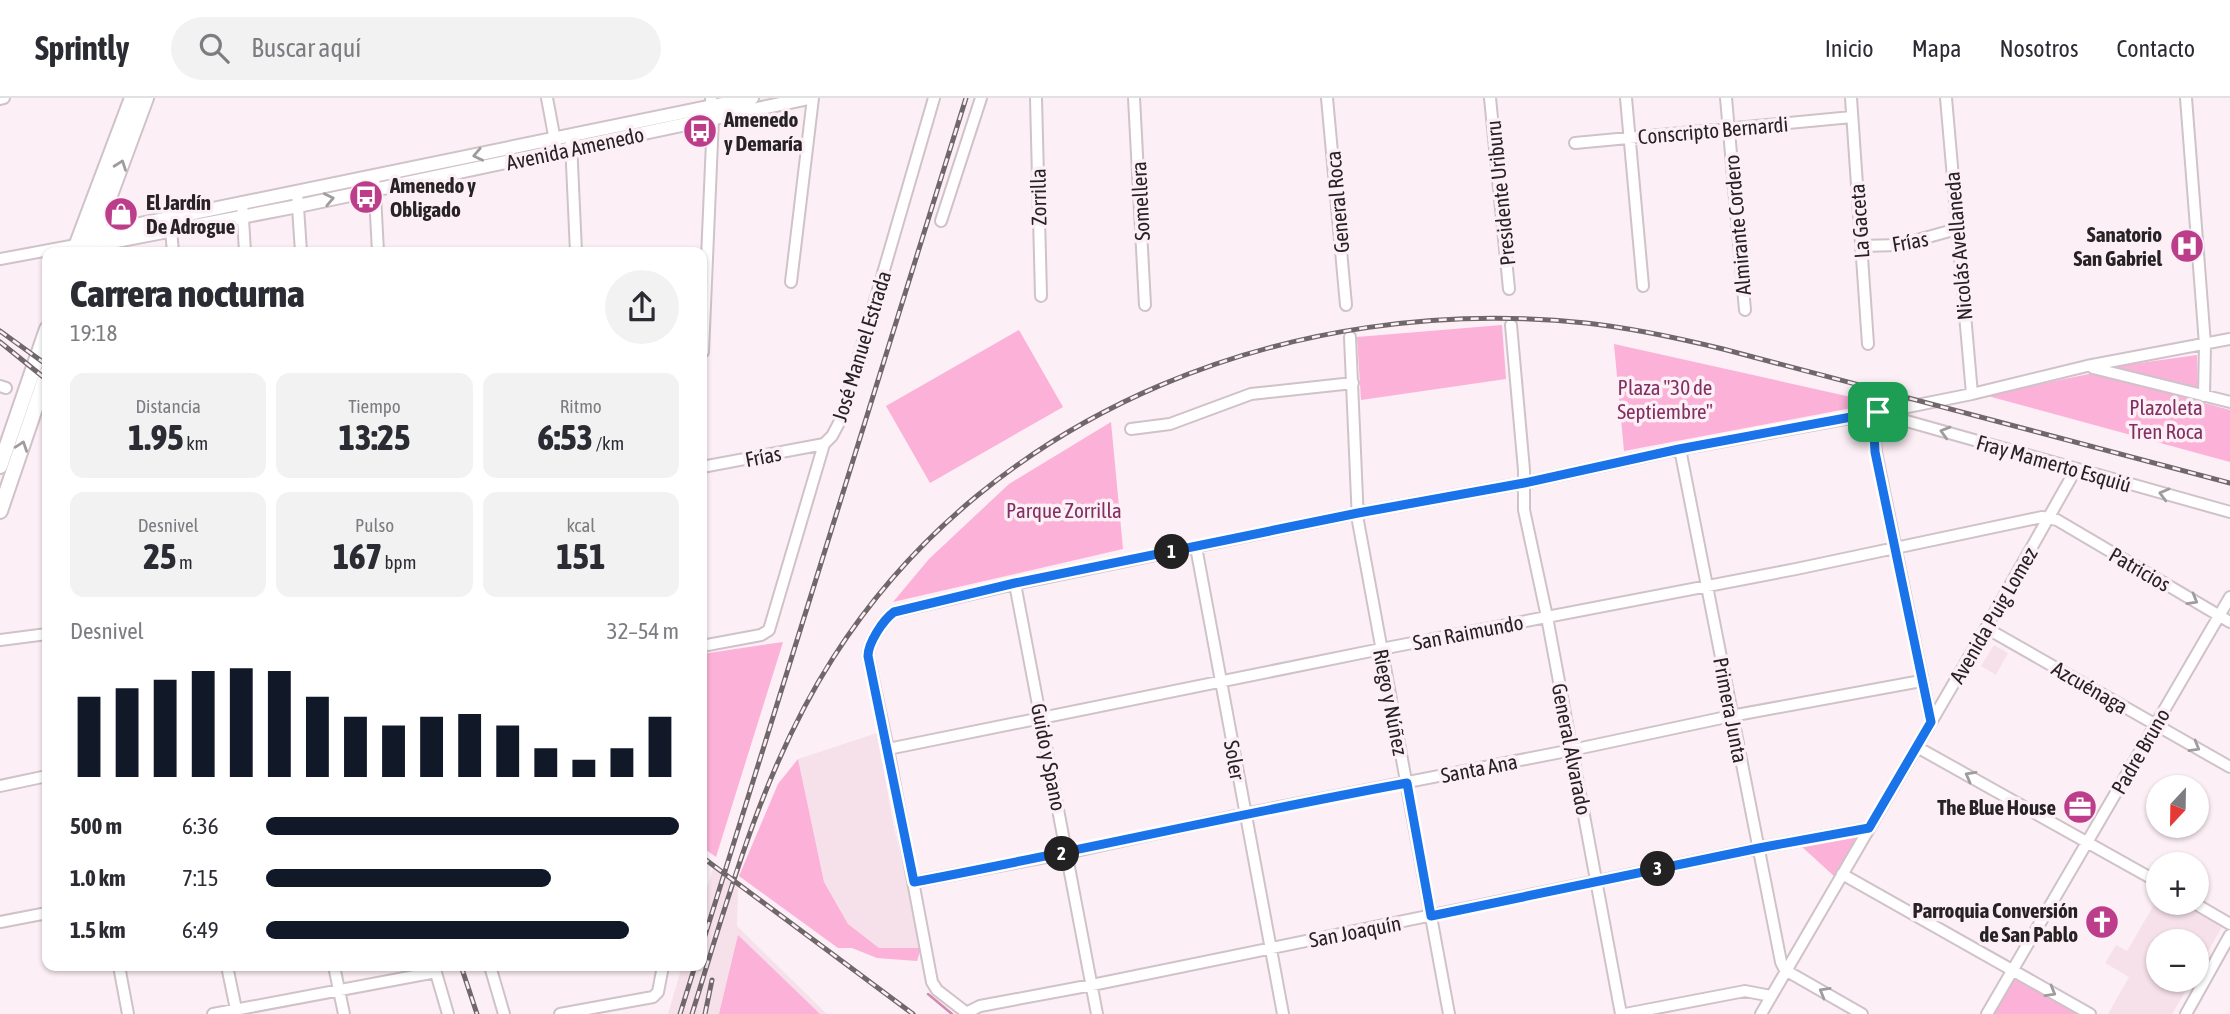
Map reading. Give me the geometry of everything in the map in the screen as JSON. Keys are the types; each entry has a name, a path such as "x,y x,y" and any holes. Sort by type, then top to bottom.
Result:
{"main road":[{"path":"83,247 132,98"},
{"path":"83,247 146,98"},
{"path":"2,457 42,343"},
{"path":"0,511 42,388"}],"street":[{"path":"547,98 556,146"},
{"name":"Avenida Amenedo","path":"83,247 111,230 242,202 374,183 571,143 752,98"},
{"name":"Avenida Amenedo","path":"712,107 811,98"},
{"path":"791,282 811,98"},
{"name":"José Manuel Estrada","path":"707,645 761,635 769,630 824,444 840,422 934,98"},
{"path":"941,220 981,98"},
{"name":"Zorrilla","path":"1036,98 1041,296"},
{"name":"Somellera","path":"1134,98 1145,304"},
{"name":"General Roca","path":"1327,98 1346,305"},
{"name":"Presidente Uriburu","path":"1490,98 1509,289"},
{"path":"1626,98 1643,286"},
{"name":"Almirante Cordero","path":"1726,98 1745,310"},
{"name":"La Gaceta","path":"1851,98 1868,344"},
{"name":"Nicolás Avellaneda","path":"1947,98 1972,394"},
{"path":"2186,98 2205,344 2204,396"},
{"path":"707,247 712,107"},
{"name":"Conscripto Bernardi","path":"1575,143 1852,117"},
{"path":"571,143 576,247"},
{"name":"Avenida Amenedo","path":"83,247 298,206 374,183"},
{"path":"374,183 378,247"},
{"path":"297,192 301,247"},
{"path":"242,202 245,247"},
{"name":"Frías","path":"1861,246 1899,245 1957,229"},
{"path":"171,230 173,247"},
{"name":"Avenida Amenedo","path":"0,259 42,253"},
{"path":"1511,325 1524,483"},
{"path":"1350,337 1358,513"},
{"path":"967,1013 934,986 868,650 888,616 894,612 1015,583 1358,513 1524,483 1679,449 1972,394 2087,366 2230,339"},
{"path":"2087,366 2230,402"},
{"path":"1131,429 1170,424 1251,394 1353,383"},
{"path":"1878,412 1874,433 1875,452 1931,722"},
{"name":"Fray Mamerto Esquiú","path":"1878,412 2230,512"},
{"name":"Frías","path":"707,466 824,444"},
{"name":"Primera Junta","path":"1679,449 1781,962 1785,970"},
{"name":"Avenida Puig Lomez","path":"1761,1014 2076,469"},
{"name":"General Alvarado","path":"1524,483 1524,510 1623,1014"},
{"name":"Riego y Núñez","path":"1358,513 1449,1014"},
{"name":"San Raimundo","path":"888,749 2042,517 2049,518"},
{"name":"Patricios","path":"2049,518 2057,520 2230,622"},
{"name":"Soler","path":"1196,547 1283,1014"},
{"name":"Guido y Spano","path":"1015,583 1097,1014"},
{"name":"Padre Bruno","path":"1987,1014 2230,597"},
{"name":"Azcuénaga","path":"1986,628 2230,767"},
{"path":"0,640 42,635"},
{"name":"Santa Ana","path":"914,882 1731,716 1921,681"},
{"path":"1917,747 2146,875"},
{"path":"0,786 42,777"},
{"name":"San Joaquín","path":"967,1013 980,1006 1869,828"},
{"path":"1842,874 2090,1014"},
{"path":"2209,912 2230,924"},
{"path":"0,922 42,914"},
{"path":"2186,1014 2230,935"},
{"path":"1785,970 1863,1014"},
{"path":"120,971 128,1014"},
{"path":"228,971 236,1012"},
{"path":"335,971 344,1014"},
{"path":"213,1014 236,1012 425,971"},
{"path":"436,971 448,1014"},
{"path":"491,971 504,1014"},
{"path":"560,1014 653,997 659,992 662,971"},
{"path":"1623,1014 1745,991 1771,996"}],"shaded area":[{"path":"1994,645 2008,653 1996,675 1981,666"},
{"path":"877,733 893,822 921,948 879,948 848,924 824,882 798,759"},
{"path":"713,868 738,887 737,926 827,1014 668,1014 681,971 707,971 707,888"},
{"path":"2148,915 2201,915 2222,927 2209,950 2209,929 2146,929 2146,992 2185,992 2172,1014 2108,1014 2129,977 2105,963 2116,945 2127,951"}],"green space":[{"path":"1502,325 1506,379 1361,400 1357,337"},
{"path":"1019,330 1063,407 930,483 886,406"},
{"name":"Plaza \"30 de Septiembre\"","path":"1614,344 1878,403 1624,451"},
{"path":"2197,355 2198,389 2111,367"},
{"name":"Plazoleta Tren Roca","path":"2094,373 2230,410 2230,462 1984,395"},
{"name":"Parque Zorrilla","path":"1111,422 1123,549 893,602 929,559 1009,484"},
{"path":"783,642 716,857 707,851 707,653"},
{"path":"798,759 824,882 848,924 879,948 921,948 917,961 877,958 852,948 838,948 739,876 778,784"},
{"path":"1860,836 1835,877 1800,845"},
{"path":"738,935 820,1014 719,1014"},
{"path":"2013,970 2090,1014 1987,1014"}],"waterway":[{"path":"928,994 952,1014"}],"railway":[{"path":"707,929 966,98"},
{"path":"707,965 750,831 787,742 833,658 899,570 977,496 1065,434 1161,385 1262,350 1368,327 1477,318 1603,325 1723,349 2230,483"},
{"path":"0,331 42,361"},
{"path":"0,342 42,376"},
{"path":"707,861 913,1014"},
{"path":"463,971 477,1014"},
{"path":"680,1014 693,971"},
{"path":"692,1014 705,971"},
{"path":"705,1014 712,980"}],"place":[{"name":"Amenedo y Demaría","path":"700,131"},
{"name":"Amenedo y Obligado","path":"366,197"},
{"name":"El Jardín De Adrogue","path":"121,214"},
{"name":"Sanatorio San Gabriel","path":"2187,246"},
{"name":"The Blue House","path":"2080,807"},
{"name":"Parroquia Conversión de San Pablo","path":"2102,922"}],"route":[{"path":"1878,412 1874,433 1875,452 1931,722 1869,828 1431,916 1407,783 914,882 868,656 870,646 888,616 894,612 1015,583 1358,513 1524,483 1679,449 1878,412"}]}
